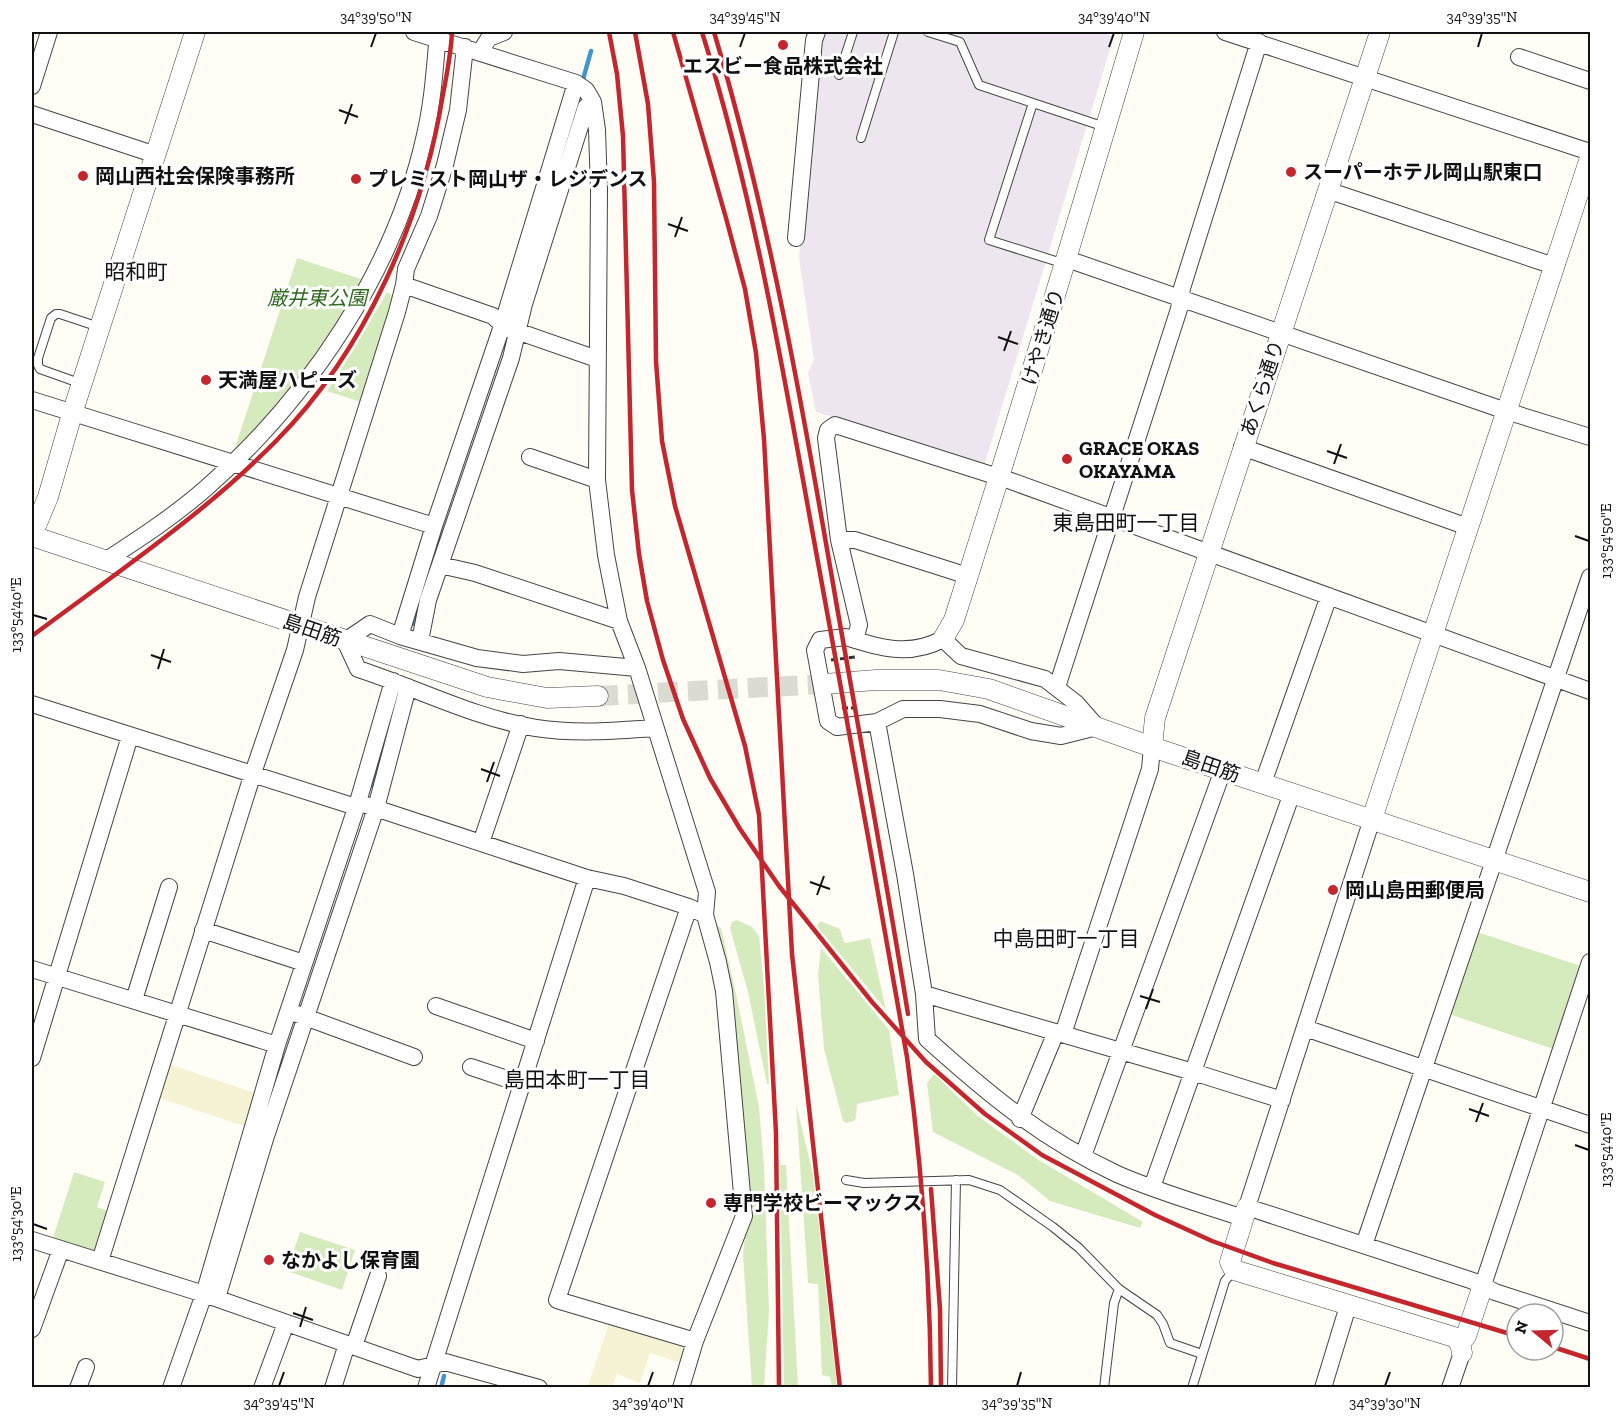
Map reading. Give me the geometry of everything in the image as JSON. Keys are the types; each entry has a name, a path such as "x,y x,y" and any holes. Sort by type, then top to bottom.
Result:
{"street":[{"path":"32,536 48,496 72,414 195,32"},
{"path":"414,32 438,35 584,90"},
{"path":"100,1261 253,773 295,650 307,597 404,285 406,269 429,216 445,165 473,50 489,38 504,32"},
{"path":"796,238 814,40 817,32"},
{"name":"けやき通り","path":"943,639 954,620 968,576 1066,262 1134,32"},
{"path":"1225,32 1365,76 1590,160 1432,635 1230,1262 1234,1270 1454,1337 1461,1348"},
{"name":"あくら通り","path":"1152,747 1155,718 1208,551 1380,32"},
{"path":"105,561 205,489 257,438 315,371 346,326 393,233 425,136 435,75 438,35"},
{"path":"32,86 42,38"},
{"path":"1057,687 1179,309 1259,42"},
{"path":"1519,57 1590,81"},
{"path":"420,641 428,600 511,358 509,328 584,90"},
{"path":"400,636 434,526 509,328 586,107 584,90"},
{"path":"584,90 597,130 600,190 597,480 606,555 619,621 637,668 706,892 705,915 724,992 744,1216 695,1341 681,1388"},
{"path":"32,114 156,155"},
{"path":"1327,190 1554,266"},
{"path":"1066,262 1181,297 1506,411 1590,436"},
{"path":"404,285 493,316 509,328 597,359"},
{"path":"32,400 434,526"},
{"path":"854,649 859,625 839,540 826,438 828,429 835,425 999,477 1590,691"},
{"path":"1242,447 1468,527"},
{"path":"530,457 597,480"},
{"name":"島田筋","path":"32,536 487,687 547,698 598,696"},
{"path":"839,540 855,540 968,576"},
{"path":"440,565 475,573 619,621"},
{"path":"1364,1245 1590,577"},
{"path":"1263,783 1329,596"},
{"path":"637,668 559,661 523,664 477,658 400,636 370,624 345,641 358,669 486,715 536,728 590,733 654,728"},
{"path":"846,637 854,649 927,648 943,639 961,656 1045,679 1076,703 1096,727 1060,736 1031,731 980,714 940,709 903,709 877,722 837,727 828,722 815,650 820,640 846,637"},
{"name":"島田筋","path":"824,684 876,680 939,680 989,689 1152,747 1590,892"},
{"path":"171,1388 211,1296 265,1138 298,1015 365,806 400,684"},
{"path":"32,704 130,736 365,806 587,878 624,886 689,907 705,915"},
{"path":"877,722 924,994 927,1039 967,1076 1020,1119 1051,1139 1117,1174 1152,1187 1364,1245 1483,1285 1495,1293 1590,1323"},
{"path":"481,843 520,724"},
{"path":"32,1058 130,736"},
{"path":"1020,1119 1059,1033 1150,770 1152,747"},
{"path":"1083,1156 1223,770"},
{"path":"1152,1187 1292,793"},
{"path":"211,1296 277,1045 298,1015 304,963 365,806"},
{"path":"426,1388 587,878"},
{"path":"134,1000 169,887"},
{"path":"689,907 557,1300 695,1341"},
{"path":"203,930 304,963"},
{"path":"1450,1388 1461,1348 1590,962"},
{"path":"32,969 277,1045"},
{"path":"924,994 1282,1100"},
{"path":"436,1006 536,1041"},
{"path":"298,1015 414,1057"},
{"path":"1305,1028 1590,1125"},
{"path":"471,1067 522,1084"},
{"path":"32,1240 211,1296 418,1369 445,1362 512,1384 539,1388"},
{"path":"32,1329 61,1249"},
{"path":"333,1388 378,1276"},
{"path":"1323,1388 1348,1306"},
{"path":"262,1388 285,1323"},
{"path":"78,1388 86,1367"}],"lane":[{"path":"839,75 853,32"},
{"path":"861,138 894,32"},
{"path":"928,32 960,42 979,85 1106,127"},
{"path":"1033,103 989,240 1066,262"},
{"path":"82,384 40,369 38,358 51,318 56,314 100,328"},
{"path":"846,1180 864,1183 969,1180 987,1185 1014,1199 1079,1248 1119,1289 1157,1315 1170,1343 1202,1354"},
{"path":"952,1388 956,1180"},
{"path":"1192,1388 1225,1281 1234,1270"},
{"path":"1104,1388 1114,1303 1119,1289"}],"path":[{"path":"828,660 854,649"},
{"path":"834,708 861,708"}],"shaded area":[{"path":"822,32 1098,32 1114,36 984,466 816,412 808,373 814,360 799,257"},
{"path":"166,1063 255,1093 244,1126 156,1097"},
{"path":"610,1321 690,1345 683,1364 650,1353 640,1383 617,1374 612,1387 587,1388"}],"green space":[{"name":"厳井東公園","path":"297,258 361,279 340,321 310,365 254,433 235,448"},
{"path":"387,292 396,299 364,403 327,391 356,346"},
{"path":"737,920 752,927 759,936 769,1084 767,1084 748,992 730,928 732,922"},
{"path":"820,921 840,929 846,943 870,938 886,1010 817,926"},
{"path":"717,926 721,928 759,1107 764,1167 769,1311 764,1387 752,1387 743,1255 749,1226 715,929"},
{"path":"1474,931 1581,966 1553,1049 1446,1013"},
{"path":"821,948 889,1030 899,1095 857,1104 856,1118 846,1123 843,1121 824,1049 818,975"},
{"path":"934,1074 978,1116 1037,1159 1143,1222 1140,1228 1050,1201 1018,1175 933,1132 927,1083"},
{"path":"796,1104 813,1174 837,1387 832,1387 830,1377 822,1375 818,1284 808,1283"},
{"path":"780,1165 786,1165 798,1387 784,1387"},
{"path":"74,1172 105,1182 97,1207 111,1212 96,1256 52,1241"},
{"path":"300,1232 355,1250 342,1290 287,1271"}],"waterway":[{"path":"582,83 591,51"},
{"path":"414,624 418,612"},
{"path":"373,786 389,724"},
{"path":"441,1388 444,1376"}],"tunnel":[{"path":"598,696 824,684"}],"railway":[{"path":"32,636 158,543 219,494 276,441 308,405 337,366 386,280 405,235 434,141 452,32"},
{"path":"609,32 617,74 623,136 632,490 647,601 663,660 683,719 710,778 740,829 779,886 872,1002 926,1062 985,1114 1042,1155 1155,1215 1212,1241 1273,1263 1505,1332"},
{"path":"635,32 648,104 654,182 656,361 662,441 675,506 745,746 759,815 776,1133 779,1388"},
{"path":"673,32 745,289 756,353 764,439 792,954 840,1388"},
{"path":"702,32 751,214 777,338 907,1057 924,1222 931,1388"},
{"path":"714,32 752,174 784,318 812,462 908,1014"},
{"path":"931,1189 940,1309 941,1388"},
{"path":"1565,1351 1590,1359"}],"place":[{"name":"エスビー食品株式会社","path":"783,45"},
{"name":"スーパーホテル岡山駅東口","path":"1291,172"},
{"name":"岡山西社会保険事務所","path":"83,176"},
{"name":"プレミスト岡山ザ・レジデンス","path":"356,179"},
{"name":"天満屋ハピーズ","path":"206,380"},
{"name":"GRACE OKAS OKAYAMA","path":"1067,459"},
{"name":"岡山島田郵便局","path":"1333,890"},
{"name":"専門学校ビーマックス","path":"711,1203"},
{"name":"なかよし保育園","path":"269,1260"}],"district":[{"name":"昭和町","path":"136,271"},
{"name":"東島田町一丁目","path":"1126,522"},
{"name":"中島田町一丁目","path":"1066,938"},
{"name":"島田本町一丁目","path":"577,1079"}]}
